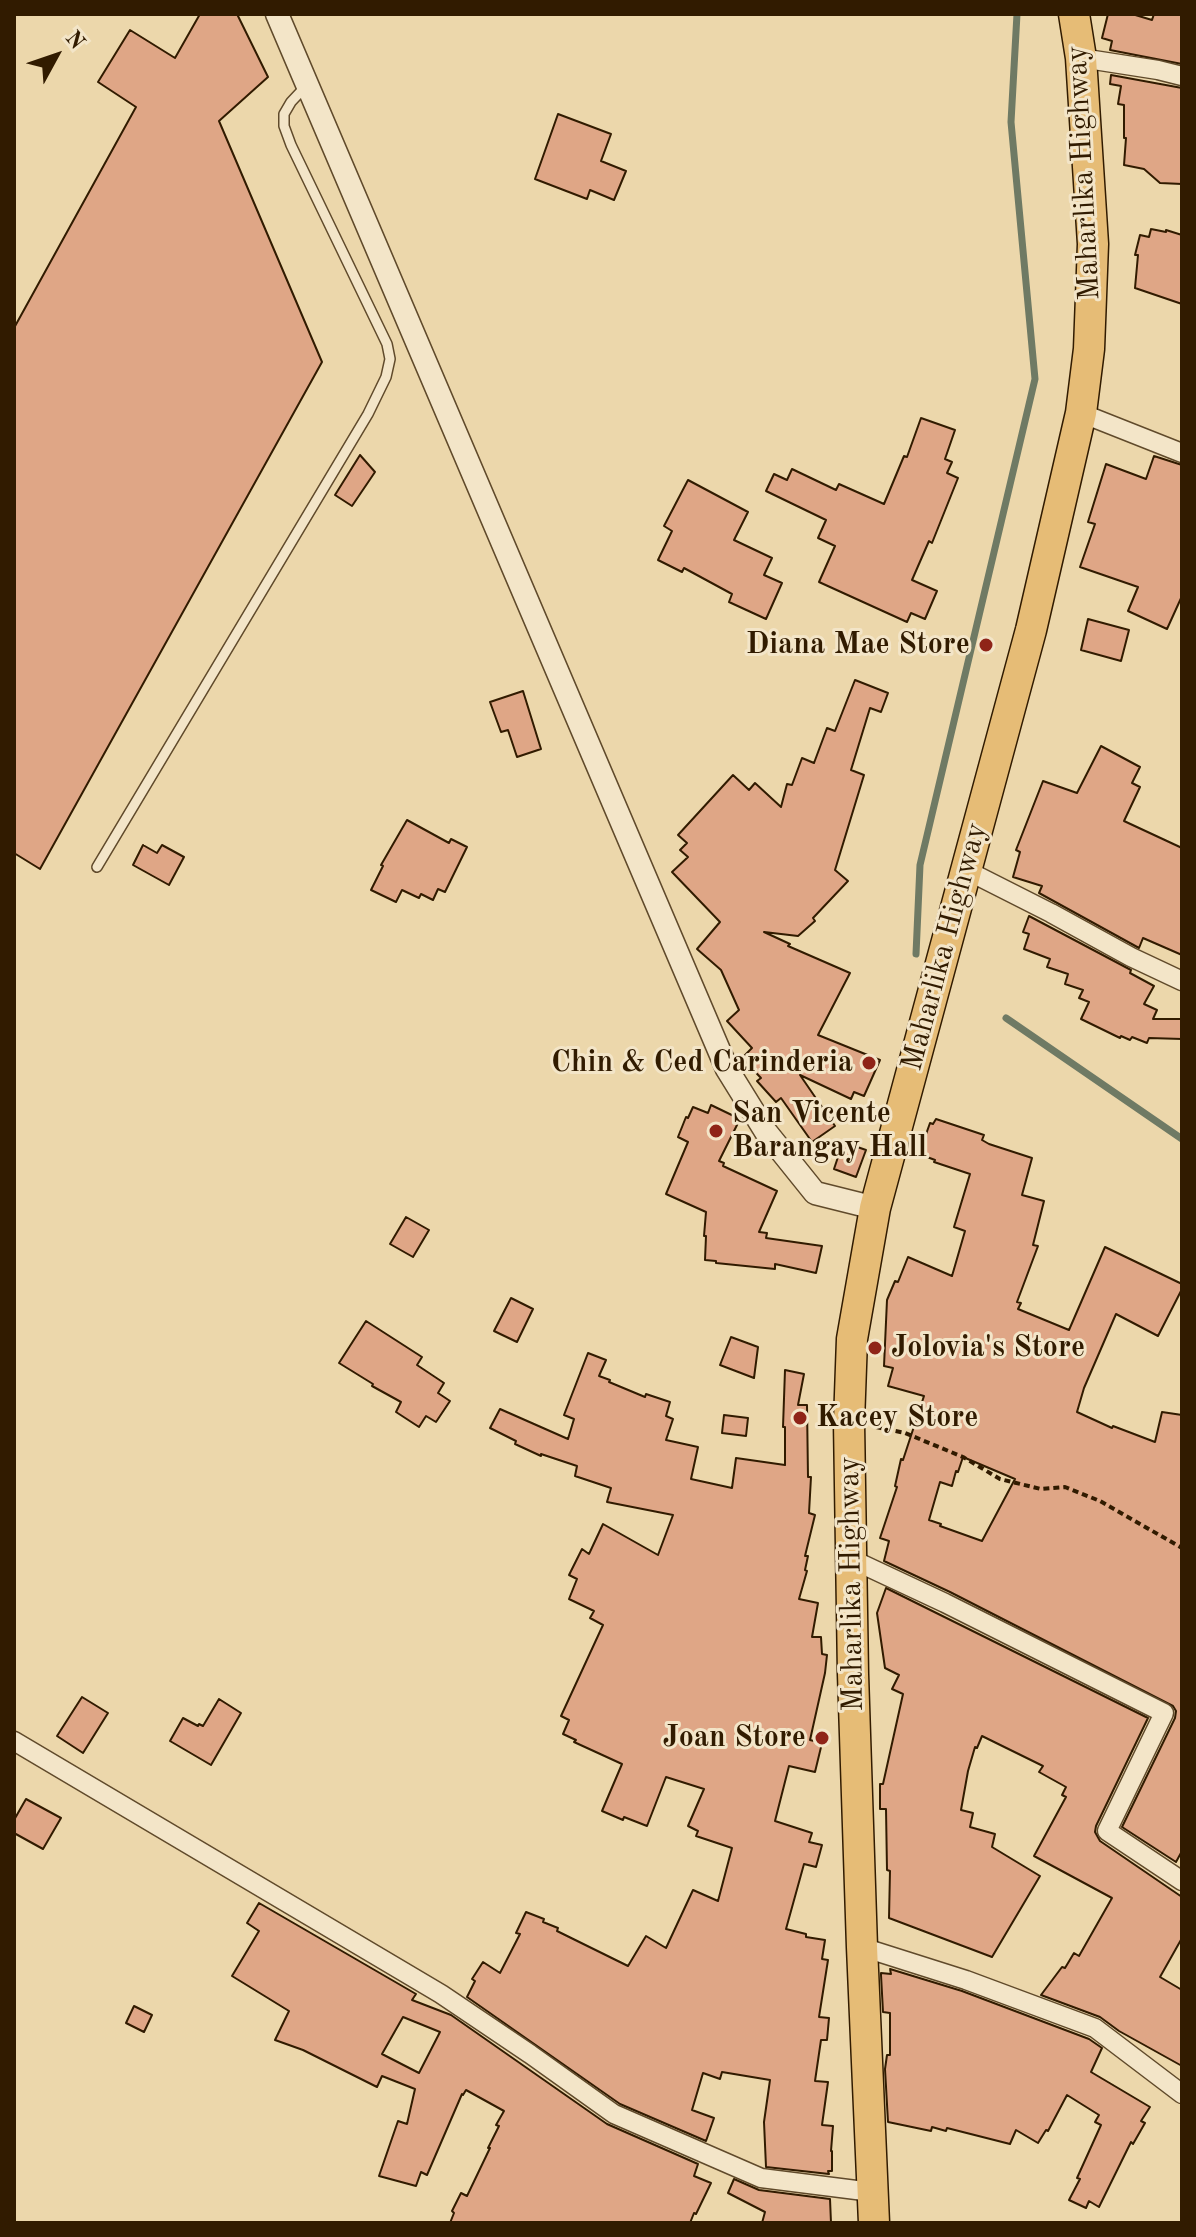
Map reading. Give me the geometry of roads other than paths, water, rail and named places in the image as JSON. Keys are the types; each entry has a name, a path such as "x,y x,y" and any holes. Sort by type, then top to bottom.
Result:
{"highway":[{"name":"Maharlika Highway","path":"874,2223 862,1947 851,1559 849,1422 852,1339 875,1208 1031,630 1081,413 1089,349 1093,244 1081,58 1074,14"}],"street":[{"path":"277,14 727,1069 766,1132 815,1193 875,1208"},
{"path":"1081,58 1182,76"},
{"path":"1081,413 1182,453"},
{"path":"966,870 1182,981"},
{"path":"851,1559 1164,1713 1107,1831 1182,1881"},
{"path":"14,1741 441,1994 614,2114 761,2178 872,2192"},
{"path":"862,1947 966,1980 1095,2028 1182,2094"}],"lane":[{"path":"97,867 368,414 386,377 390,359 387,344 284,126 284,114 308,83"}],"waterway":[{"path":"916,954 920,865 1035,379 1011,122 1017,14"},
{"path":"1006,1018 1182,1139"}],"place":[{"name":"Diana Mae Store","path":"986,645"},
{"name":"Chin & Ced Carinderia","path":"869,1063"},
{"name":"San Vicente Barangay Hall","path":"716,1131"},
{"name":"Jolovia's Store","path":"875,1348"},
{"name":"Kacey Store","path":"800,1418"},
{"name":"Joan Store","path":"822,1738"}]}
